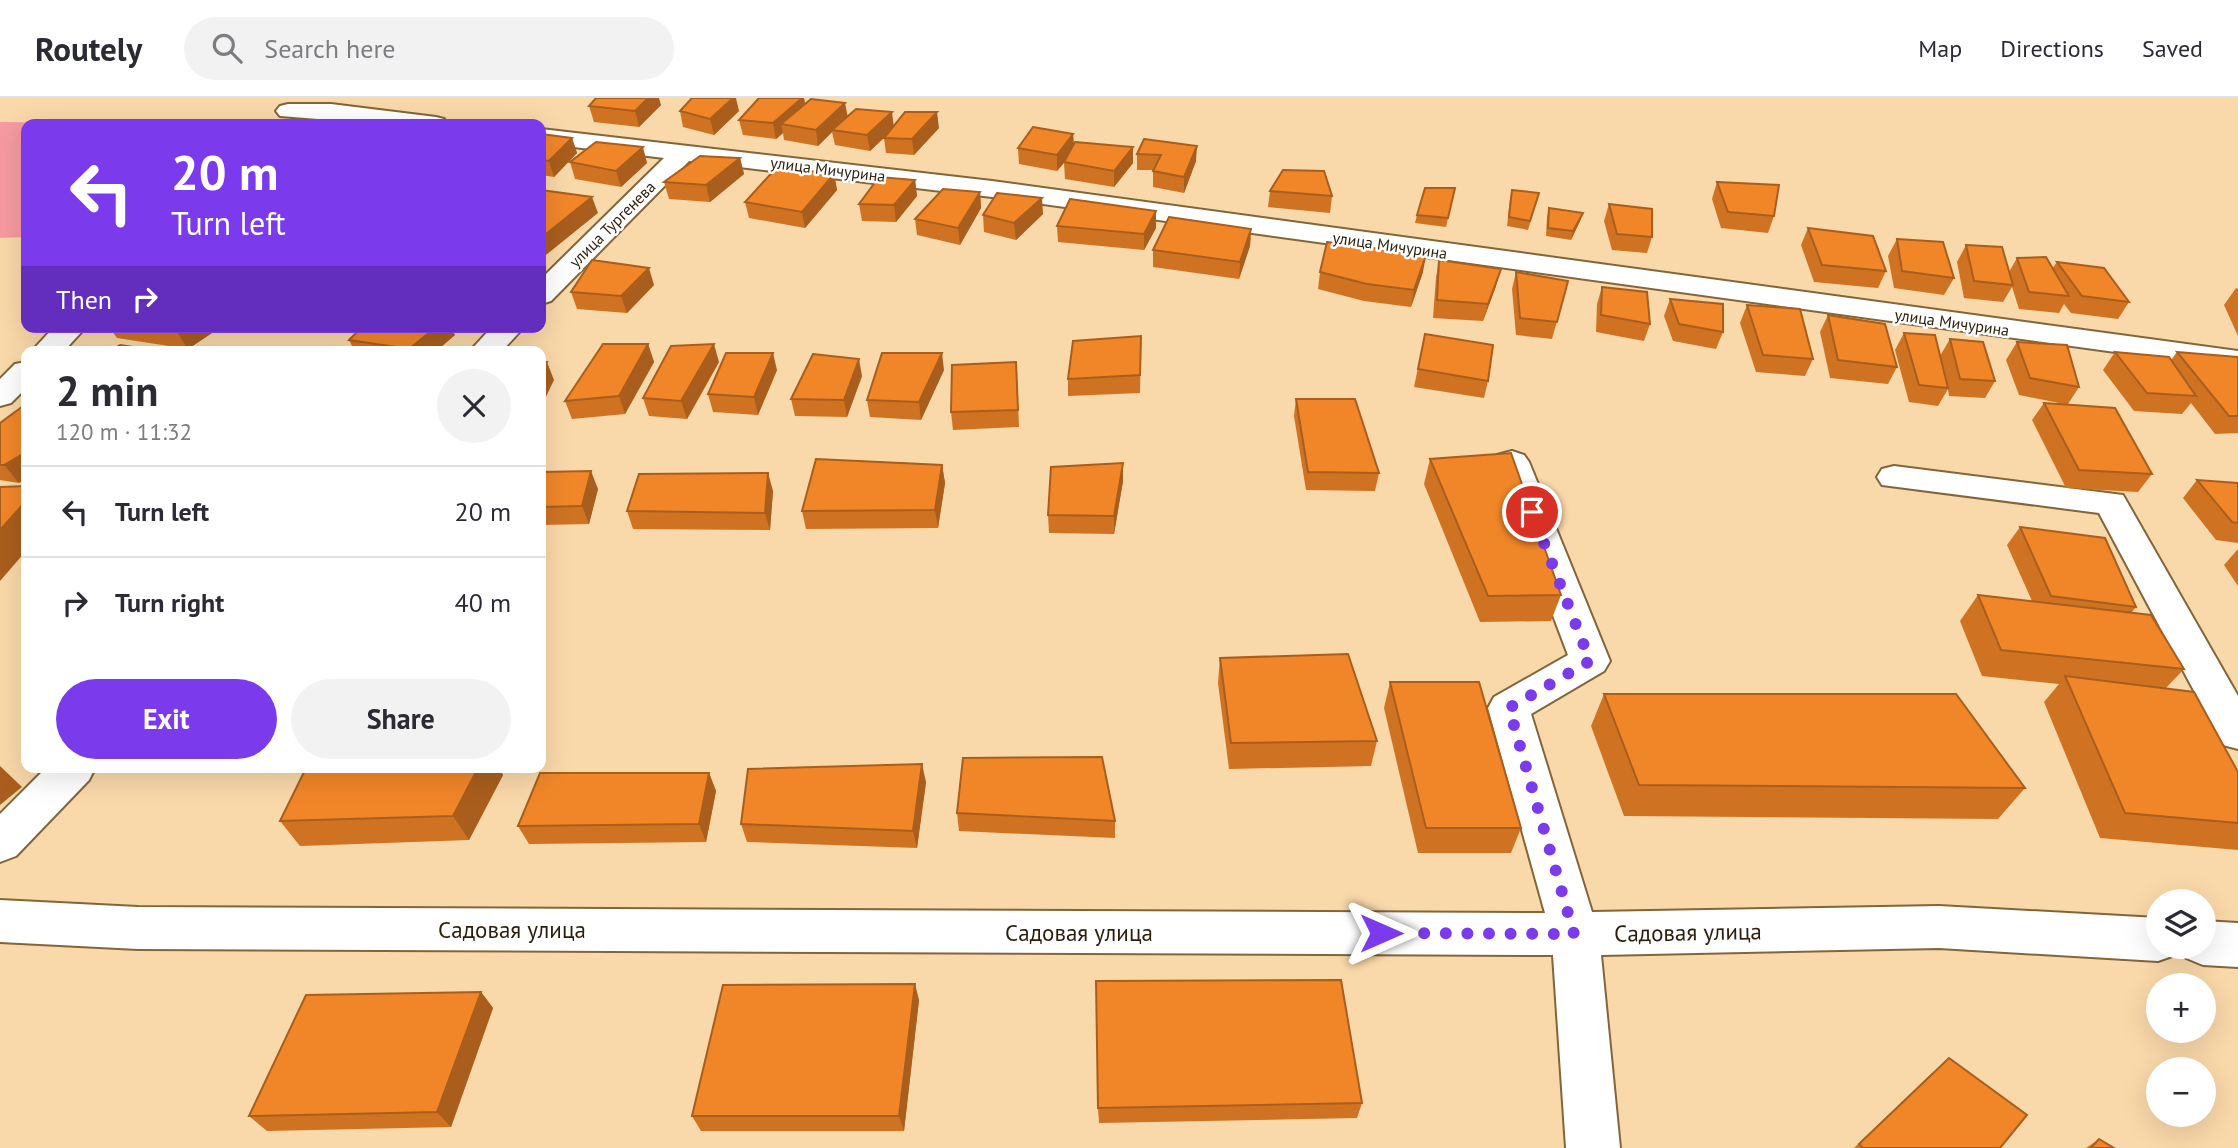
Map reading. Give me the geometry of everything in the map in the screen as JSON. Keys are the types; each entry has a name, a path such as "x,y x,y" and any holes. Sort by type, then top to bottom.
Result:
{"street":[{"path":"288,111 331,111 396,119"},
{"name":"улица Мичурина","path":"546,137 992,188 2238,360"},
{"name":"улица Тургенева","path":"546,290 684,152"},
{"path":"52,346 65,333"},
{"path":"490,346 503,333"},
{"path":"0,396 21,376"},
{"path":"1483,458 1512,462 1590,661 1509,708 1574,934 1592,1148"},
{"path":"1894,477 2111,503 2238,733"},
{"path":"0,843 69,773"},
{"name":"Садовая улица","path":"0,921 138,929 1574,934 1939,927 2146,939"},
{"path":"2216,944 2238,945"}],"shaded area":[{"path":"0,122 21,122 21,237 0,238"}],"building":[{"path":"596,98 648,98 635,111 589,106"},
{"path":"692,98 733,98 710,119 680,111"},
{"path":"759,98 802,98 773,123 739,120"},
{"path":"811,99 845,103 816,130 781,124"},
{"path":"856,109 892,112 867,135 832,130"},
{"path":"905,112 937,112 912,139 884,138"},
{"path":"1033,127 1073,134 1057,155 1018,148"},
{"path":"546,135 572,138 549,161 546,161"},
{"path":"1144,139 1197,146 1184,177 1153,171 1161,155 1137,154"},
{"path":"596,142 643,147 616,171 570,162"},
{"path":"1075,142 1133,147 1114,171 1064,162"},
{"path":"700,156 740,158 706,185 664,182"},
{"path":"777,167 834,174 802,212 745,202"},
{"path":"1283,170 1324,171 1332,196 1270,191"},
{"path":"879,177 915,180 894,205 859,204"},
{"path":"1717,182 1779,185 1774,216 1728,212"},
{"path":"1425,188 1455,188 1448,218 1417,215"},
{"path":"943,189 980,192 958,228 915,219"},
{"path":"1512,190 1539,193 1530,221 1509,217"},
{"path":"546,191 592,197 546,234"},
{"path":"997,193 1042,198 1014,223 983,215"},
{"path":"1070,199 1156,211 1144,234 1057,226"},
{"path":"1609,204 1652,209 1652,237 1617,234"},
{"path":"1549,208 1583,213 1573,231 1548,228"},
{"path":"1169,217 1251,229 1240,262 1153,250"},
{"path":"1808,228 1873,236 1886,271 1822,265"},
{"path":"1897,239 1943,242 1954,278 1902,271"},
{"path":"1327,242 1426,255 1414,290 1367,284 1320,272"},
{"path":"1966,245 2002,247 2013,285 1974,281"},
{"path":"2046,257 2069,296 2029,292 2017,258"},
{"path":"592,260 649,268 621,296 571,292"},
{"path":"1439,260 1501,269 1488,304 1437,300"},
{"path":"2057,262 2104,268 2129,302 2082,296"},
{"path":"1516,272 1568,281 1557,322 1520,318"},
{"path":"1602,287 1647,292 1650,324 1601,315"},
{"path":"1670,299 1723,304 1723,332 1679,324"},
{"path":"1747,305 1800,309 1813,359 1763,355"},
{"path":"1828,315 1885,324 1897,367 1838,360"},
{"path":"356,333 429,333 413,346 389,346 349,340"},
{"path":"1904,333 1935,335 1948,388 1919,385"},
{"path":"1425,334 1493,345 1488,381 1418,369"},
{"path":"1141,336 1140,375 1068,379 1073,341"},
{"path":"1950,339 1983,342 1995,381 1960,379"},
{"path":"2017,342 2067,345 2079,387 2030,378"},
{"path":"603,344 648,344 619,396 565,401"},
{"path":"714,344 681,401 643,398 671,346"},
{"path":"2115,352 2169,357 2196,396 2147,393"},
{"path":"2177,352 2238,357 2238,416 2229,416"},
{"path":"726,353 773,353 754,397 708,394"},
{"path":"882,353 942,353 919,402 867,400"},
{"path":"813,354 859,359 844,400 791,399"},
{"path":"1016,362 1018,410 951,412 952,365"},
{"path":"1296,399 1355,399 1379,473 1308,472"},
{"path":"2044,403 2115,408 2152,474 2079,470"},
{"path":"21,408 21,455 4,465 0,465 0,423"},
{"path":"1511,453 1561,595 1488,596 1430,459"},
{"path":"816,459 942,465 935,510 802,511"},
{"path":"1123,463 1114,516 1048,515 1051,467"},
{"path":"591,471 582,506 546,507 546,472"},
{"path":"768,473 765,513 627,511 639,474"},
{"path":"2197,480 2238,483 2238,523 2232,522"},
{"path":"21,486 21,507 0,530 0,487"},
{"path":"2020,527 2105,538 2136,607 2051,596"},
{"path":"1978,595 2151,615 2184,669 2001,650"},
{"path":"1348,654 1377,741 1231,743 1220,658"},
{"path":"2065,676 2194,692 2238,772 2238,823 2125,813"},
{"path":"1390,682 1479,682 1521,828 1426,828"},
{"path":"1604,694 1956,694 2025,788 1639,785"},
{"path":"1102,757 1115,821 957,813 963,758"},
{"path":"922,764 913,831 741,824 748,769"},
{"path":"304,773 475,773 453,816 280,821"},
{"path":"540,773 709,773 699,824 518,826"},
{"path":"1341,980 1362,1103 1098,1108 1096,981"},
{"path":"915,984 899,1116 692,1116 723,985"},
{"path":"481,992 437,1112 249,1116 306,995"},
{"path":"1949,1058 2027,1115 2000,1148 1863,1148 1859,1144"},
{"path":"2099,1139 2114,1148 2091,1148"}],"route":[{"path":"1381,933 1574,934 1509,708 1590,661 1532,512"}]}
